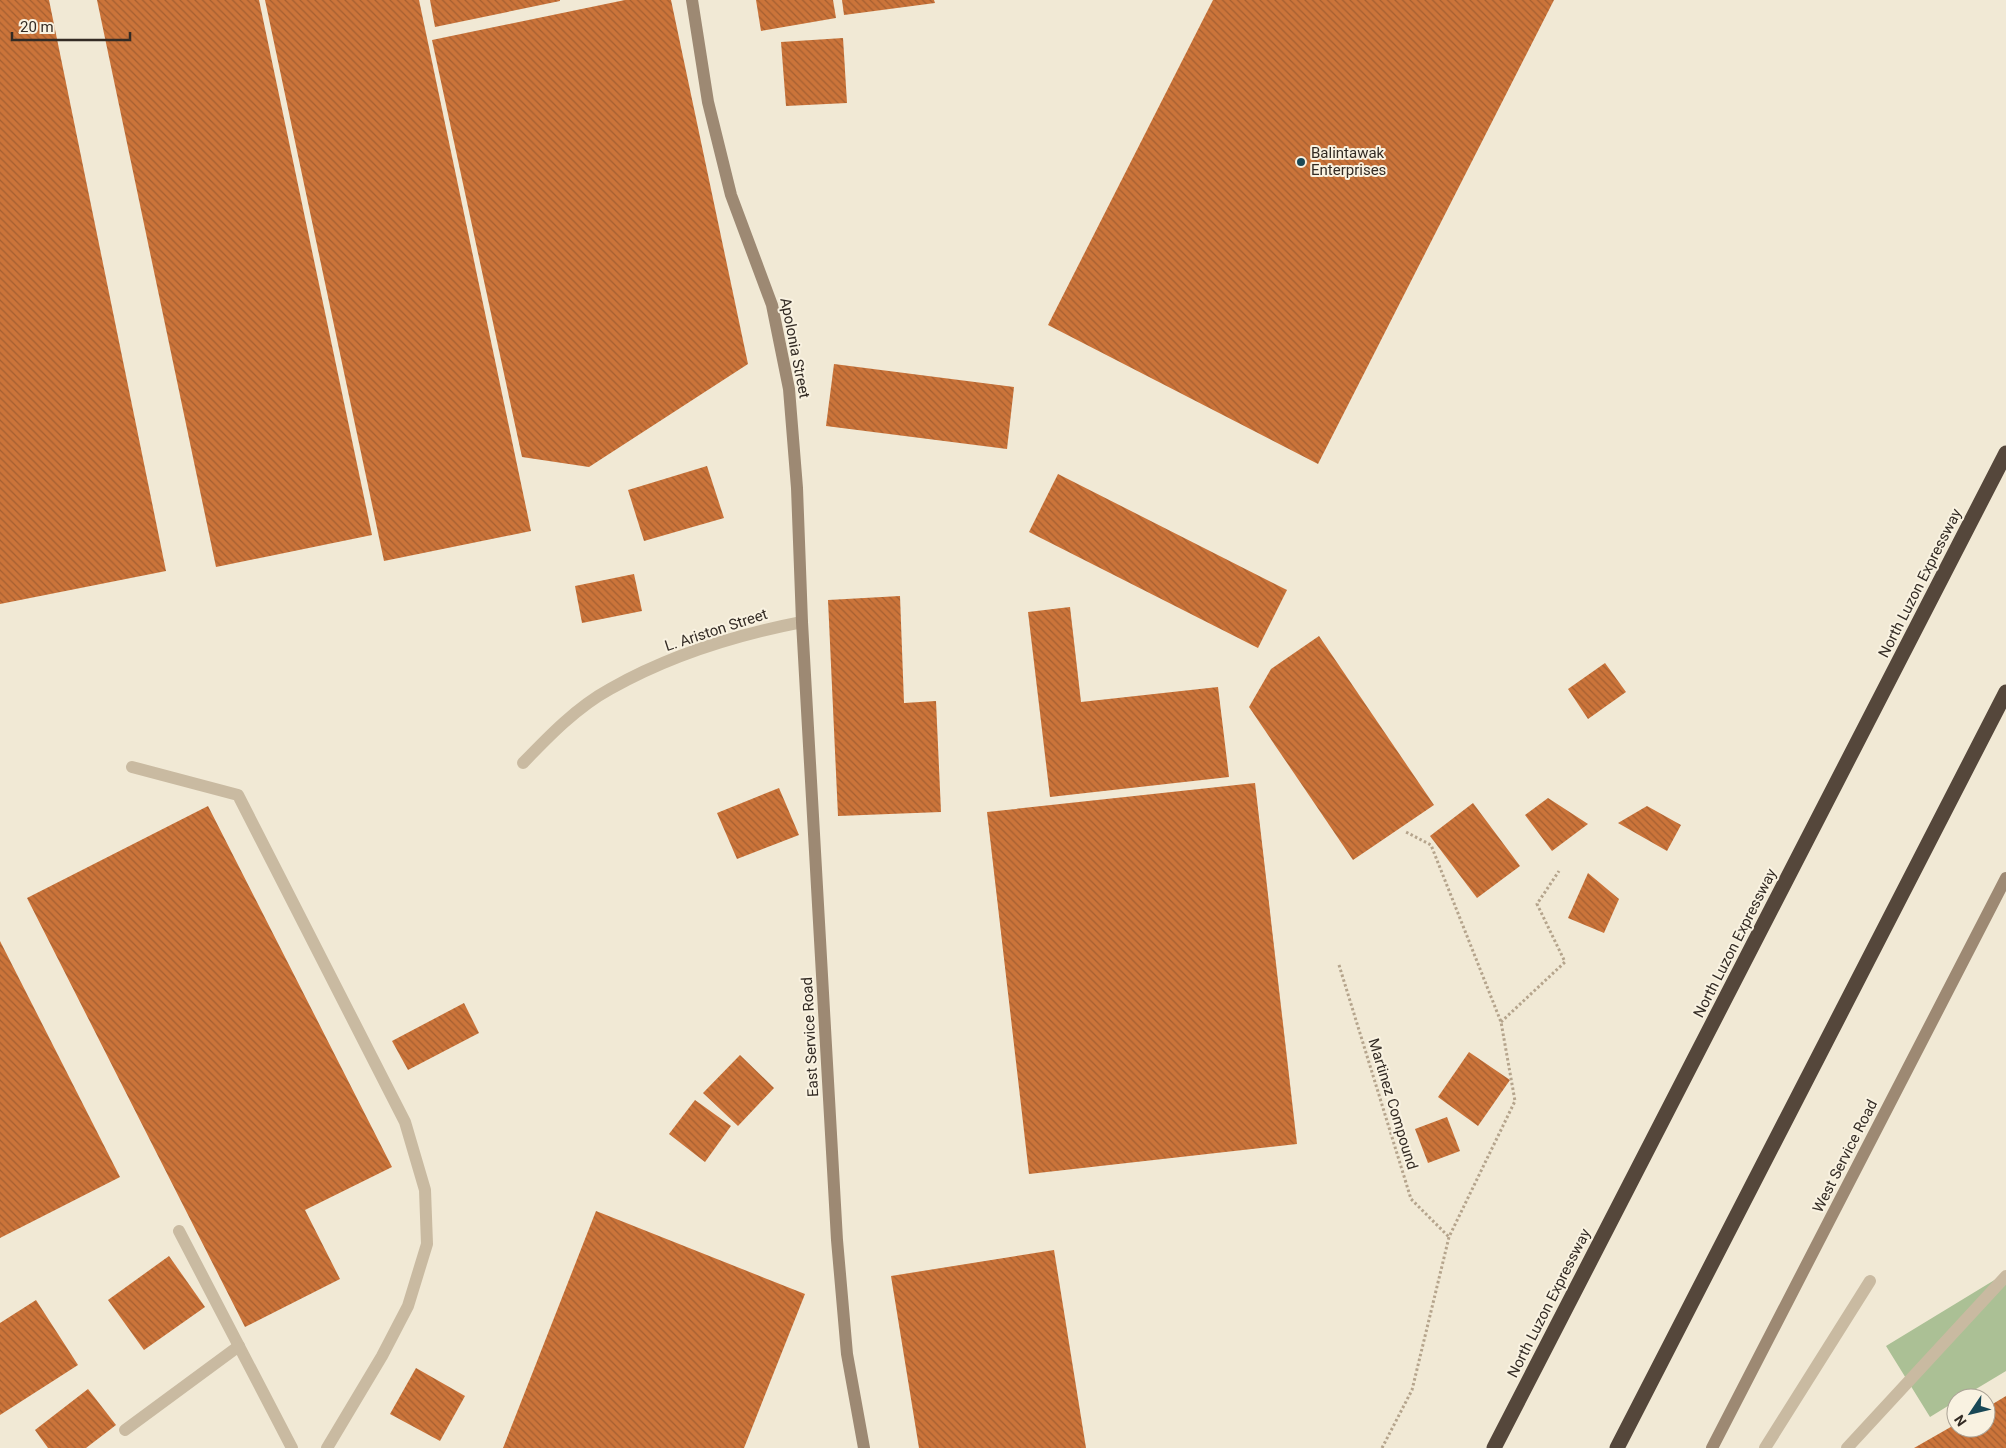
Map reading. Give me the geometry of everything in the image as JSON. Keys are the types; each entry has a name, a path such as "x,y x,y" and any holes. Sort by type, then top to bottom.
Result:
{"highway":[{"name":"North Luzon Expressway","path":"1494,1448 2006,454"},
{"path":"1617,1448 2006,692"}],"main road":[{"name":"Apolonia Street","path":"692,0 708,102 726,176 731,195 772,306 789,389 797,488 802,622"},
{"name":"East Service Road","path":"802,622 837,1240 847,1354 864,1448"},
{"name":"West Service Road","path":"1712,1448 2006,878"}],"street":[{"name":"L. Ariston Street","path":"523,763 553,733 609,689 682,654 756,631 802,622"},
{"path":"132,767 238,794 405,1122 425,1190 427,1244 408,1306 382,1356 327,1448"},
{"path":"179,1231 292,1448"},
{"path":"1847,1448 2006,1276"},
{"path":"1765,1448 1870,1281"},
{"path":"125,1430 239,1346"}],"path":[{"path":"1382,1448 1412,1390 1449,1237 1515,1101 1501,1022 1432,845 1406,832"},
{"path":"1501,1022 1565,962 1537,904 1559,871"},
{"name":"Martinez Compound","path":"1339,965 1411,1200 1449,1237"}],"green space":[{"path":"2006,1273 2006,1371 1978,1388 1946,1388 1946,1407 1930,1417 1886,1346"}],"building":[{"path":"0,0 49,0 166,571 0,604"},
{"path":"97,0 259,0 372,535 216,567"},
{"path":"265,0 419,0 531,531 384,561"},
{"path":"430,0 560,0 560,1 435,27"},
{"path":"625,0 671,0 748,364 589,467 522,457 432,40"},
{"path":"756,0 833,0 836,18 761,31"},
{"path":"842,0 934,0 935,3 844,15"},
{"name":"Balintawak Enterprises","path":"1213,0 1554,0 1318,464 1048,325"},
{"path":"843,38 847,103 786,106 781,42"},
{"path":"834,364 1014,387 1007,449 826,426"},
{"path":"707,466 724,518 644,541 628,490"},
{"path":"1058,474 1287,590 1258,648 1029,532"},
{"path":"634,574 642,611 582,623 575,586"},
{"path":"900,596 904,703 936,701 941,812 838,816 828,600"},
{"path":"1070,607 1081,702 1218,687 1229,777 1050,797 1028,612"},
{"path":"1319,636 1434,805 1353,860 1249,707 1271,669"},
{"path":"1605,663 1626,692 1588,719 1568,689"},
{"path":"1255,783 1297,1144 1029,1174 987,812"},
{"path":"779,788 799,835 737,859 717,813"},
{"path":"1548,798 1588,824 1552,851 1525,815"},
{"path":"1473,803 1520,866 1477,898 1430,836"},
{"path":"208,806 392,1167 305,1210 340,1279 245,1327 27,898"},
{"path":"1647,806 1681,825 1667,851 1618,823"},
{"path":"1588,873 1619,899 1604,933 1568,918"},
{"path":"0,941 120,1177 0,1238"},
{"path":"464,1003 479,1033 408,1070 392,1041"},
{"path":"1469,1052 1510,1080 1478,1126 1438,1097"},
{"path":"740,1055 774,1088 738,1126 703,1093"},
{"path":"695,1100 731,1126 705,1162 669,1134"},
{"path":"1447,1117 1460,1151 1428,1163 1415,1129"},
{"path":"596,1211 805,1294 744,1448 503,1448"},
{"path":"1054,1250 1086,1448 919,1448 891,1276"},
{"path":"169,1256 205,1307 144,1350 108,1300"},
{"path":"36,1300 78,1365 0,1415 0,1323"},
{"path":"416,1368 465,1396 440,1441 390,1414"},
{"path":"88,1389 116,1425 86,1448 48,1448 35,1430"},
{"path":"2006,1396 2006,1448 1914,1448 1946,1430 1946,1438 1996,1438 1996,1402"}],"place":[{"name":"Balintawak Enterprises","path":"1301,162"}]}
